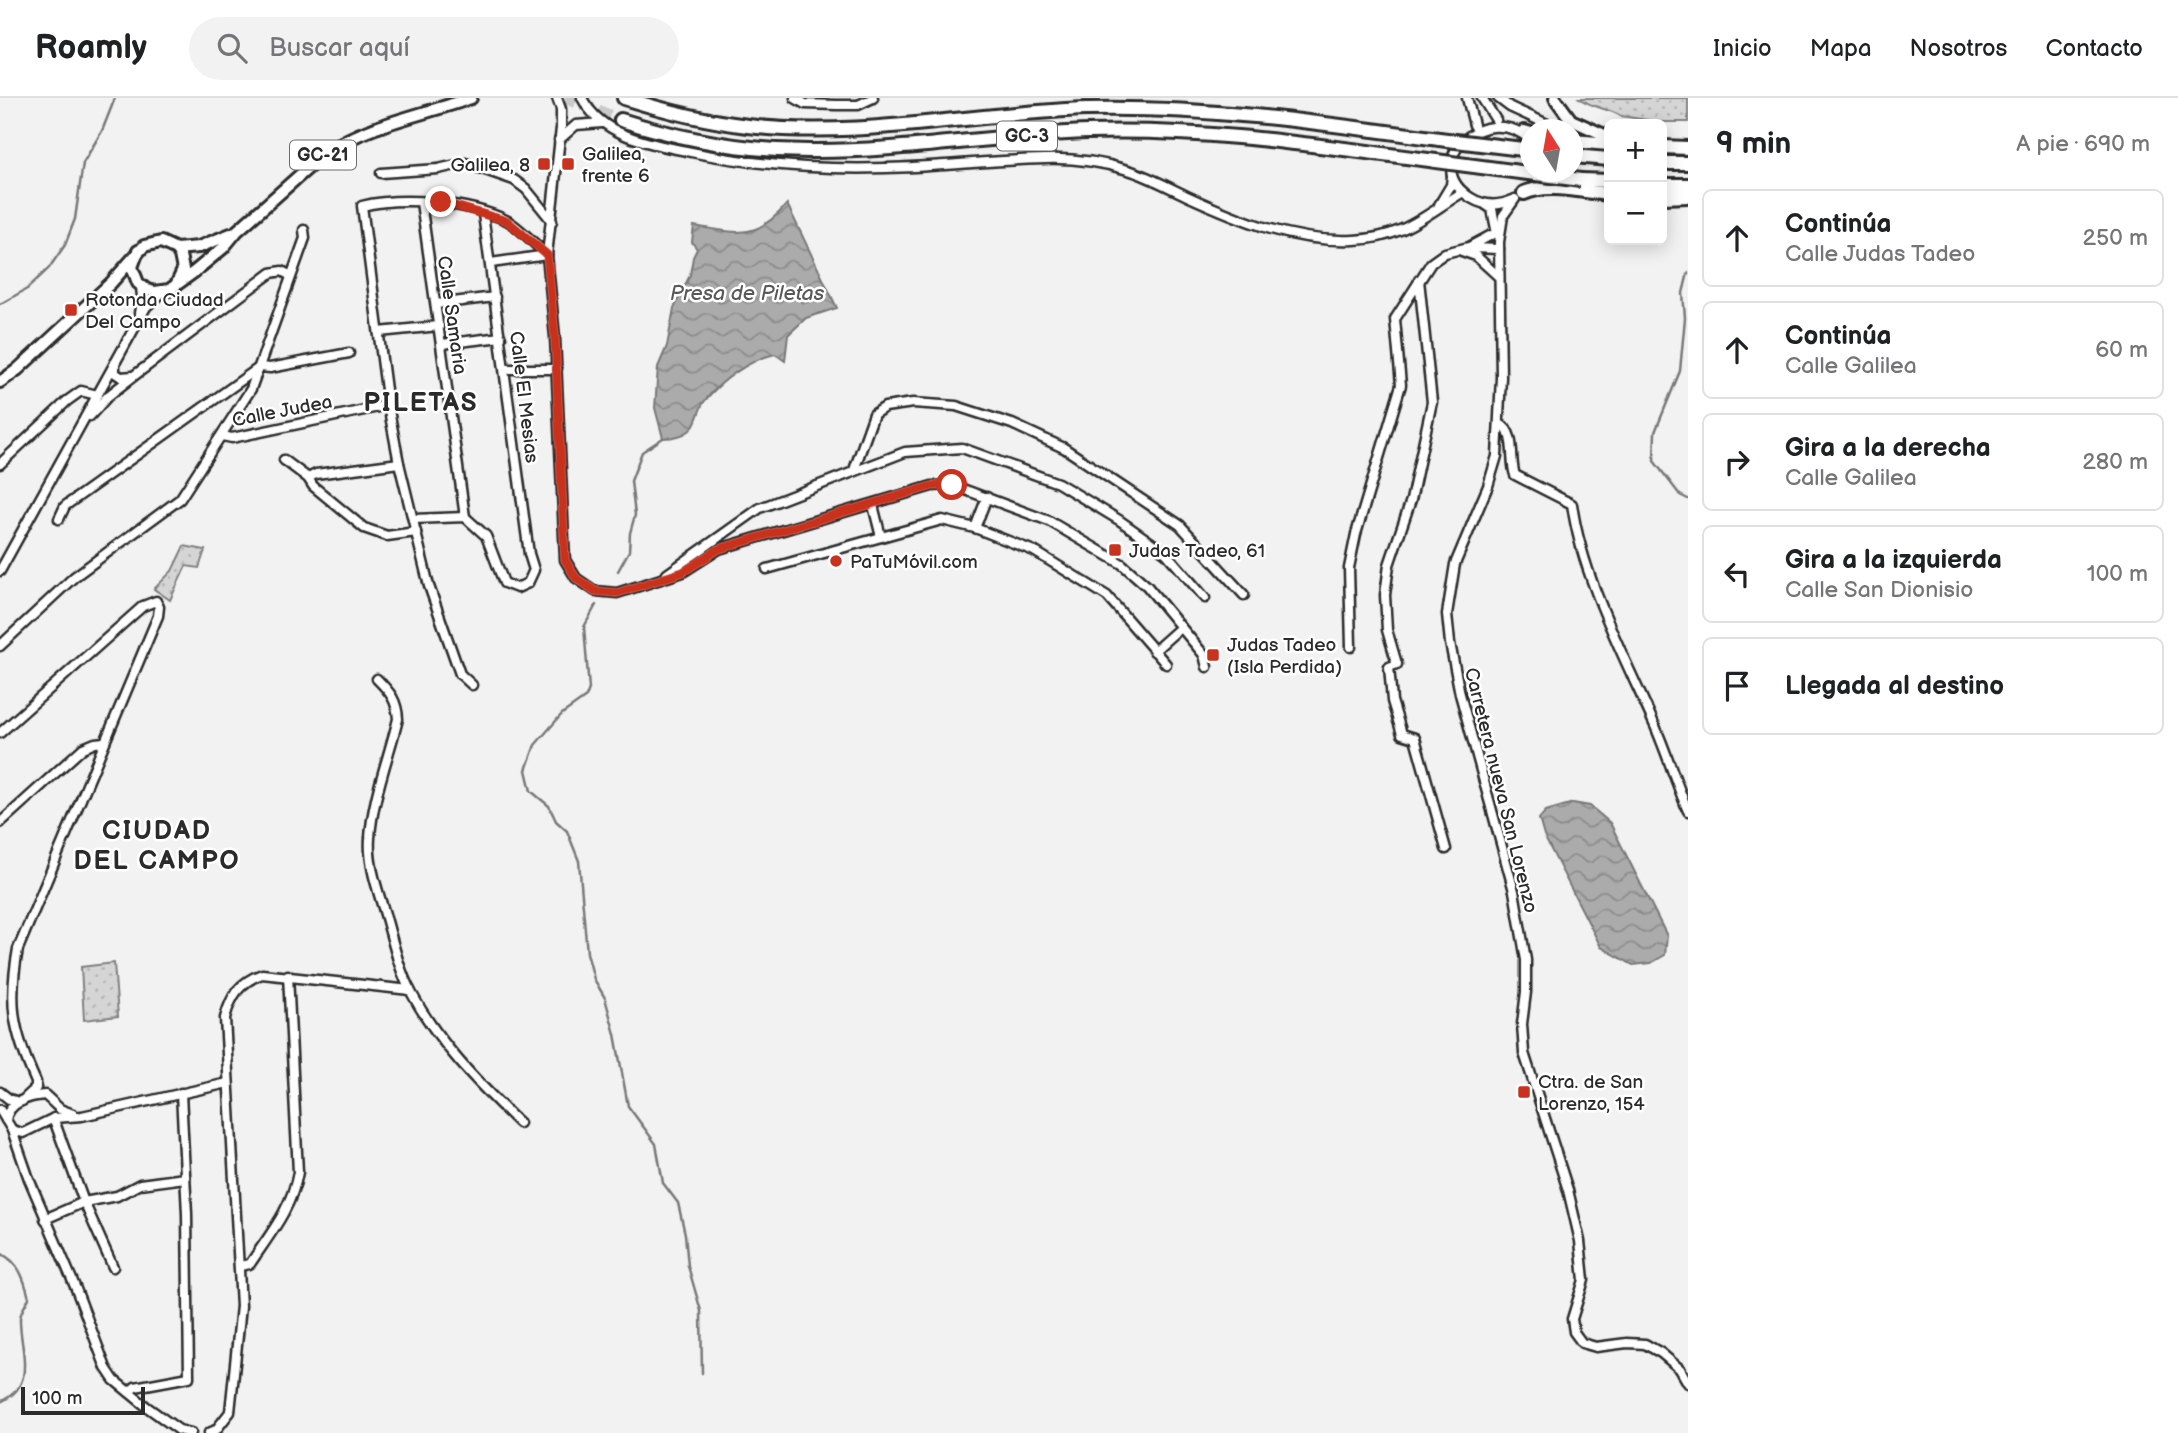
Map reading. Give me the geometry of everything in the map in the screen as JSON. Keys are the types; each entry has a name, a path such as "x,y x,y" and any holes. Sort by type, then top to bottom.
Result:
{"highway":[{"name":"GC-3","path":"624,98 693,117 749,126 784,128 871,126 1085,109 1152,109 1248,115 1520,149"},
{"name":"GC-3","path":"621,120 700,140 748,148 808,151 876,149 1076,133 1156,132 1237,137 1604,181"},
{"path":"1583,141 1604,140"},
{"path":"1667,146 1686,148"},
{"path":"1583,156 1604,159"},
{"path":"1667,163 1688,163"},
{"path":"1667,185 1688,185"},
{"path":"1519,196 1534,188 1604,194"},
{"path":"1667,197 1688,196"}],"main road":[{"name":"GC-21","path":"429,111 450,98"},
{"name":"GC-21","path":"163,292 194,272 223,248 237,231 326,152 340,143 471,98"},
{"path":"1555,98 1571,120 1604,137"},
{"name":"GC-21","path":"138,251 144,246 161,242 176,249 199,247 237,231"},
{"path":"176,249 183,262 181,277 177,283"},
{"path":"0,382 111,283 138,251"},
{"path":"138,251 132,267 139,284 147,290 163,292"},
{"path":"111,283 139,284"}],"street":[{"path":"557,98 561,109 547,255 557,369 565,560 576,578 595,591 617,593 683,572 719,549 932,486 952,485 1049,520 1122,564 1147,586 1181,627 1204,655 1207,667"},
{"path":"582,98 592,115 615,132 717,158 780,166 887,168 1043,159 1090,162 1130,171 1237,218 1295,236 1328,240 1377,238 1402,231 1464,192"},
{"path":"796,98 805,104 837,102 858,106 873,98"},
{"path":"1467,98 1474,125"},
{"path":"1482,98 1496,120"},
{"path":"1498,98 1536,119"},
{"path":"1436,209 1451,185 1451,159 1462,133 1474,125 1496,120 1520,128"},
{"path":"559,140 576,125 602,123"},
{"path":"1583,136 1604,139"},
{"path":"381,173 438,169 465,163 514,180 526,188 552,221"},
{"path":"1452,173 1464,192 1483,204 1505,204 1519,196"},
{"name":"Carretera nueva San Lorenzo","path":"1532,182 1503,216 1499,246 1500,424 1497,456 1455,564 1447,614 1450,643 1460,694 1514,891 1525,960 1526,992 1522,1024 1524,1053 1568,1190 1580,1241 1584,1280 1573,1319 1573,1332 1582,1343 1597,1347 1627,1343 1645,1344 1680,1369 1688,1383"},
{"name":"Calle Samaria","path":"421,201 465,517"},
{"path":"472,685 460,674 429,586 399,463 388,405 362,206 376,202 441,202 507,221 547,255"},
{"name":"Carretera nueva San Lorenzo","path":"1483,204 1492,209 1499,246"},
{"name":"Calle El Mesias","path":"465,517 485,536 504,583 517,588 528,583 534,570 529,554 483,214"},
{"path":"0,646 74,577 180,499 244,402 260,367 305,239 304,229"},
{"path":"1351,648 1349,568 1356,534 1401,385 1395,319 1431,263 1445,253 1469,247 1497,232"},
{"path":"1469,247 1499,246"},
{"path":"1459,250 1476,256 1499,278"},
{"path":"491,263 547,255"},
{"path":"74,435 97,407 135,375 271,273 282,271 291,276"},
{"path":"1419,280 1432,402 1411,500 1389,565 1385,595 1387,630 1396,664 1389,667 1392,701 1402,734 1415,738 1446,849"},
{"path":"137,322 142,298 139,284"},
{"path":"0,571 137,322 146,307 163,292"},
{"path":"436,304 495,297"},
{"path":"379,332 439,326"},
{"path":"442,344 501,337"},
{"path":"59,519 65,506 260,367 270,368 349,353"},
{"path":"116,360 115,373 121,377 135,375"},
{"path":"505,369 557,369"},
{"path":"0,464 81,391 97,395"},
{"path":"225,393 237,391 243,395 244,402"},
{"path":"854,470 874,414 885,407 913,403 956,406 1012,424 1064,448 1180,525 1244,595"},
{"name":"Calle Judea","path":"222,436 232,438 388,405"},
{"path":"1500,424 1506,427 1510,435 1515,475 1573,504 1576,534 1613,632 1657,729 1688,811"},
{"path":"662,577 760,508 905,452 962,448 1058,483 1119,520 1166,553 1205,598"},
{"path":"284,460 364,528 387,536 416,532"},
{"path":"308,478 316,474 399,463"},
{"path":"975,528 987,497"},
{"path":"873,505 881,537"},
{"path":"413,519 465,517"},
{"path":"766,569 942,520 975,528 1034,551 1107,596 1166,664"},
{"path":"0,733 143,606 156,601 159,616 18,949 12,993 13,1015 36,1082 36,1088 21,1102"},
{"path":"1154,651 1181,627"},
{"path":"377,679 392,693 398,719 374,812 370,839 371,861 392,939 410,990 440,1040 519,1123"},
{"path":"0,823 83,748 104,742"},
{"path":"209,1433 216,1430 230,1412 241,1306 225,1018 230,1001 237,989 249,979 262,974 410,990"},
{"path":"240,1266 250,1264 287,1209 295,1191 298,1172 288,975"},
{"path":"30,1068 47,1090 56,1112 54,1119 84,1202 113,1267"},
{"path":"12,1130 23,1133 54,1119 82,1116 228,1083"},
{"path":"0,1092 9,1100 21,1102"},
{"path":"129,1392 135,1387 189,1377 181,1093"},
{"path":"6,1122 6,1115 11,1107 46,1095 67,1113 82,1116"},
{"path":"0,1110 12,1130 106,1368 114,1380 129,1392 179,1430 191,1433"},
{"path":"46,1219 84,1202 117,1196 140,1184 185,1178"}],"shaded area":[{"path":"1579,98 1688,98 1688,122 1621,116"},
{"path":"184,546 205,550 199,568 186,566 170,600 154,589 172,571"},
{"path":"114,963 118,1016 84,1020 81,967"}],"water":[{"name":"Presa de Piletas","path":"787,204 837,308 806,318 788,335 785,361 775,354 745,366 727,379 704,402 689,431 677,437 663,438 655,408 658,367 667,346 674,308 690,275 697,249 692,242 694,226 745,232 765,224"},
{"path":"1573,803 1590,806 1610,823 1667,936 1665,955 1651,963 1633,965 1601,947 1544,836 1539,819 1546,811"}],"waterway":[{"path":"0,304 27,289 49,268 65,245 75,219 83,163 102,131 115,98"},
{"path":"1688,273 1683,293 1685,318 1680,371 1655,432 1654,461 1680,495 1688,499"},
{"path":"618,571 629,551 635,515 631,481 642,452 663,438"},
{"path":"596,605 584,627 589,689 586,697 562,714 535,745 526,770 531,791 549,806 556,821 567,831 579,861 587,953 594,979 605,998 615,1034 628,1106 656,1144 663,1183 678,1203 688,1266 701,1311 702,1373"},
{"path":"0,1253 20,1271 29,1298 20,1318 23,1376 12,1395 0,1402"}],"tunnel":[{"path":"565,98 621,120"}],"place":[{"name":"Galilea, 8","path":"544,164"},
{"name":"Galilea, frente 6","path":"568,164"},
{"name":"Rotonda Ciudad Del Campo","path":"71,310"},
{"name":"Judas Tadeo, 61","path":"1115,550"},
{"name":"PaTuMóvil.com","path":"836,561"},
{"name":"Judas Tadeo (Isla Perdida)","path":"1213,655"},
{"name":"Ctra. de San Lorenzo, 154","path":"1524,1092"}],"district":[{"name":"PILETAS","path":"421,402"},
{"name":"CIUDAD DEL CAMPO","path":"157,845"}],"route":[{"path":"441,202 507,221 547,255 555,337 565,560 576,578 595,591 617,593 683,572 719,549 932,486 952,485"}]}
